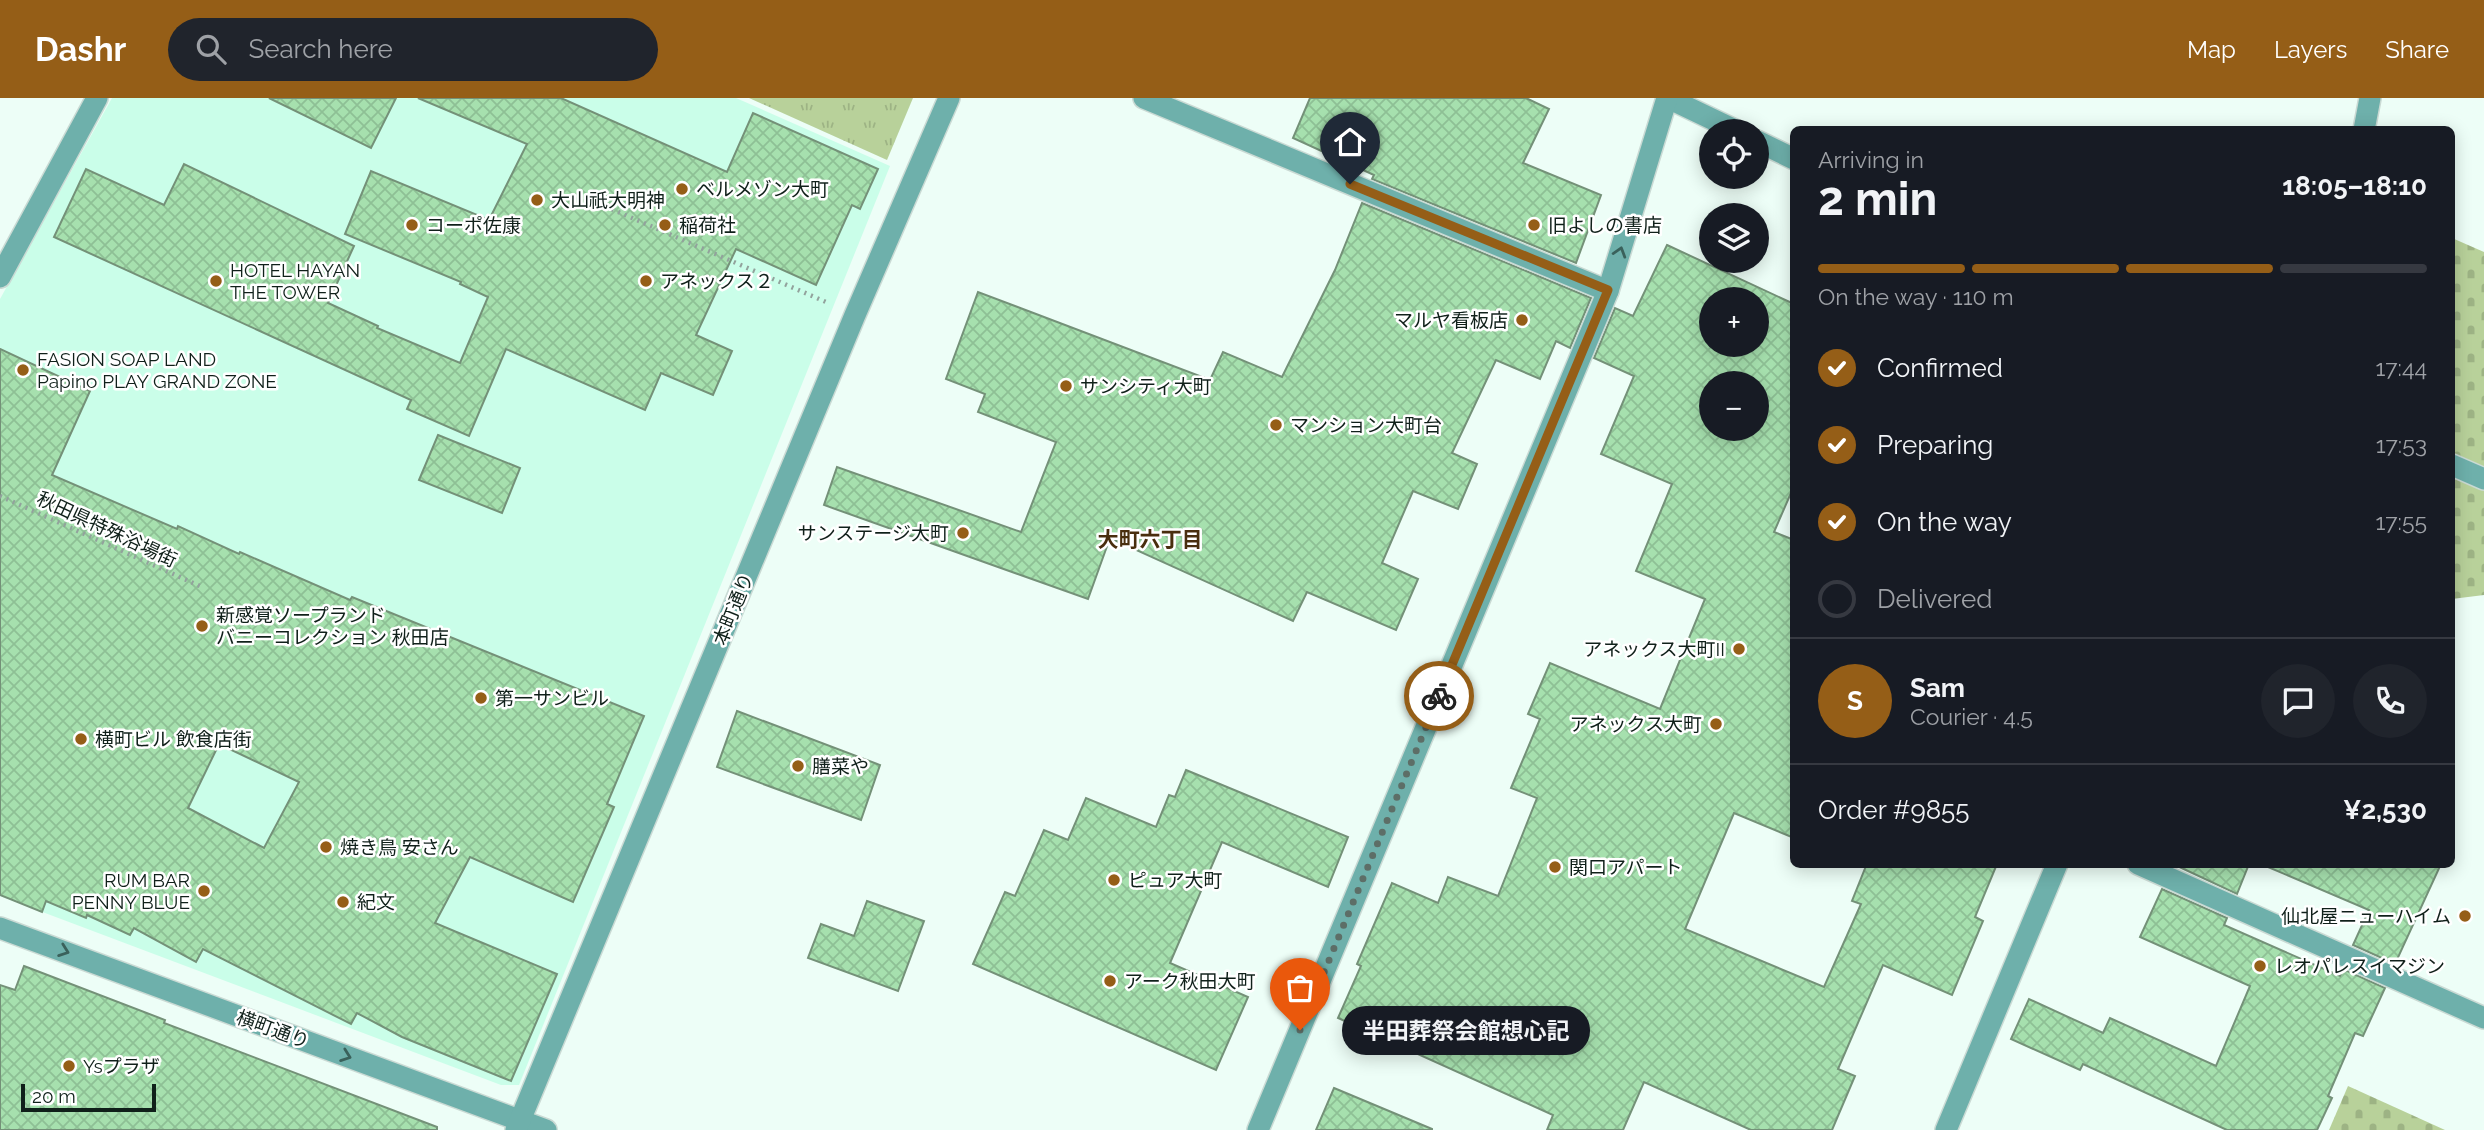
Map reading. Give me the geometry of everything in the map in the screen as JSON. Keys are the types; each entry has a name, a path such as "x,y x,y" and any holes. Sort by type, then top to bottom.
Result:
{"street":[{"path":"0,277 97,98"},
{"name":"本町通り","path":"518,1125 855,315 949,98"},
{"path":"1144,98 1608,290"},
{"path":"1258,1130 1608,290 1667,98 1712,119"},
{"path":"2365,126 2370,98"},
{"path":"1769,147 1790,157"},
{"path":"2455,467 2484,479"},
{"path":"1946,1130 2055,868"},
{"path":"2147,868 2484,1018"},
{"name":"横町通り","path":"0,928 518,1125 546,1130"}],"path":[{"path":"586,198 855,315"},
{"name":"秋田県特殊浴場街","path":"0,495 202,587"}],"shaded area":[{"path":"112,98 736,98 890,166 519,1085 501,1085 0,896 0,299"}],"green space":[{"path":"749,98 913,98 887,160"},
{"path":"2455,239 2484,252 2484,595 2455,599"},
{"path":"2348,1086 2445,1130 2329,1130"}],"building":[{"path":"269,98 396,98 371,148"},
{"path":"418,98 561,98 727,172 753,113 878,169 860,209 852,205 816,285 736,249 696,335 732,351 713,395 661,373 645,410 506,349 469,436 407,409 411,400 54,237 86,169 164,205 184,164 354,246 328,303 378,326 377,328 460,363 488,297 460,284 461,282 345,234 371,171 489,220 527,144"},
{"path":"1310,98 1526,98 1549,109 1523,163 1601,195 1576,263 1372,179 1374,175 1293,138"},
{"path":"1362,203 1591,298 1570,348 1556,341 1540,379 1496,360 1452,453 1477,464 1458,509 1413,491 1382,563 1418,579 1396,630 1307,592 1293,621 1110,538 1088,599 824,505 837,467 1021,532 1056,442 978,412 985,394 946,379 978,292 1210,380 1223,352 1282,377 1335,270"},
{"path":"1667,245 1699,260 1699,273 1727,273 1757,287 1699,287 1699,357 1769,357 1769,292 1790,302 1790,495 1774,532 1790,538 1790,836 1734,813 1685,929 1824,987 1861,904 1852,901 1865,868 1995,868 1975,917 1983,921 1952,995 1883,965 1838,1069 1855,1076 1832,1130 1751,1130 1644,1082 1623,1130 1547,1130 1553,1115 1338,1018 1361,966 1357,964 1392,883 1438,903 1448,877 1498,896 1537,798 1511,788 1540,719 1528,714 1550,663 1660,709 1705,599 1636,571 1672,484 1601,454 1634,376 1594,358 1615,308 1633,316"},
{"path":"0,349 90,391 52,475 350,600 352,597 644,716 607,804 614,807 573,902 470,857 435,923 557,974 511,1081 402,1037 357,1013 351,1024 203,949 196,962 134,928 130,935 87,915 86,918 46,901 42,912 0,895","holes":["219,744 299,782 264,848 188,808"]},
{"path":"438,435 520,468 502,513 419,480"},
{"name":"膳菜や","path":"737,711 880,765 861,820 717,767"},
{"path":"1186,770 1348,837 1328,887 1222,842 1170,963 1248,997 1216,1070 973,964 1005,892 1015,896 1044,830 1068,840 1086,798 1156,827 1169,795 1175,797"},
{"path":"2182,868 2247,868 2237,894"},
{"path":"2270,868 2439,868 2395,964 2353,945 2369,910"},
{"path":"2162,889 2227,918 2224,925 2340,976 2343,969 2385,988 2363,1036 2355,1033 2328,1096 2332,1098 2317,1130 2227,1130 2083,1064 2080,1070 2011,1039 2029,999 2103,1033 2110,1018 2216,1066 2250,986 2140,937"},
{"path":"867,901 924,921 898,991 808,958 821,924 854,936"},
{"path":"24,966 165,1020 164,1023 437,1127 437,1130 0,1130 0,985 15,990"},
{"path":"1334,1088 1432,1129 1432,1130 1316,1130"}],"way so far":[{"path":"1300,1030 1439,696"}],"place":[{"name":"ベルメゾン大町","path":"682,189"},
{"name":"大山祇大明神","path":"537,200"},
{"name":"コーポ佐康","path":"412,225"},
{"name":"稲荷社","path":"665,225"},
{"name":"旧よしの書店","path":"1534,225"},
{"name":"HOTEL HAYAN THE TOWER","path":"216,281"},
{"name":"アネックス２","path":"646,281"},
{"name":"マルヤ看板店","path":"1522,320"},
{"name":"FASION SOAP LAND Papino PLAY GRAND ZONE","path":"23,370"},
{"name":"サンシティ大町","path":"1066,386"},
{"name":"マンション大町台","path":"1276,425"},
{"name":"サンステージ大町","path":"963,533"},
{"name":"新感覚ソープランド バニーコレクション 秋田店","path":"202,626"},
{"name":"アネックス大町II","path":"1739,649"},
{"name":"第一サンビル","path":"481,698"},
{"name":"アネックス大町","path":"1716,724"},
{"name":"横町ビル 飲食店街","path":"81,739"},
{"name":"膳菜や","path":"798,766"},
{"name":"焼き鳥 安さん","path":"326,847"},
{"name":"関口アパート","path":"1555,867"},
{"name":"ピュア大町","path":"1114,880"},
{"name":"RUM BAR PENNY BLUE","path":"204,891"},
{"name":"紀文","path":"343,902"},
{"name":"仙北屋ニューハイム","path":"2465,916"},
{"name":"レオパレスイマジン","path":"2260,966"},
{"name":"アーク秋田大町","path":"1110,981"},
{"name":"半田葬祭会館想心記","path":"1300,1030"},
{"name":"Ysプラザ","path":"69,1066"}],"district":[{"name":"大町六丁目","path":"1150,540"}],"route":[{"path":"1350,184 1608,290 1439,696"}]}
